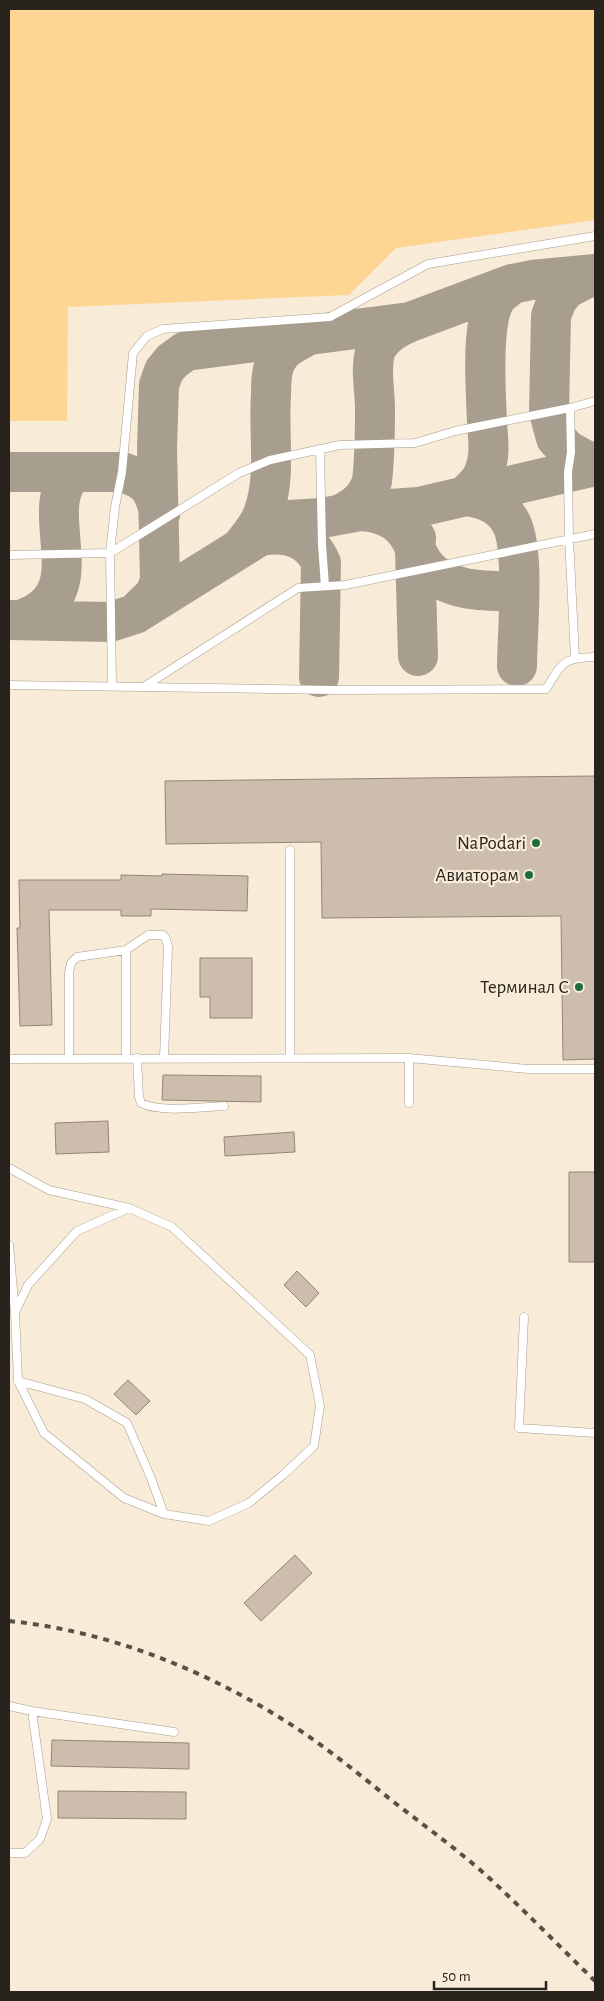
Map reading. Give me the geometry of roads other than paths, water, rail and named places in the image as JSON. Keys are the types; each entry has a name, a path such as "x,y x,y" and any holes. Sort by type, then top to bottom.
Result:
{"lane":[{"path":"112,687 110,553 115,507 122,472 133,353 147,336 162,329 330,317 428,264 595,236"},
{"path":"9,555 110,553 239,473 270,460 340,445 406,444 595,401"},
{"path":"570,408 571,452 568,472 569,538 575,658"},
{"path":"320,449 322,545 325,586"},
{"path":"145,686 294,589 345,585 595,534"},
{"path":"9,685 333,690 546,689 563,663 575,658 595,657"},
{"path":"290,850 290,1058"},
{"path":"69,1058 69,973 71,964 77,957 126,950 148,935 163,935 166,939 164,1058"},
{"path":"126,950 126,1058"},
{"path":"9,1058 409,1058 528,1069 595,1069"},
{"path":"137,1058 139,1097 142,1103 160,1108 224,1106"},
{"path":"409,1058 409,1103"},
{"path":"9,1168 49,1190 129,1208 172,1227 310,1355 320,1406 314,1446 284,1476 249,1503 209,1521 164,1514 124,1498 44,1433 18,1381 15,1312 9,1245"},
{"path":"15,1312 28,1284 77,1231 129,1208"},
{"path":"524,1317 519,1428 595,1433"},
{"path":"18,1381 85,1399 127,1423 152,1478 164,1514"},
{"path":"9,1706 174,1732"},
{"path":"9,1853 25,1853 40,1839 47,1820 32,1711"}],"railway":[{"path":"9,1621 46,1626 82,1634 154,1655 222,1685 287,1722 342,1761 476,1866 595,1981"}],"place":[{"name":"NaPodari","path":"536,843"},
{"name":"Авиаторам","path":"529,875"},
{"name":"Терминал С","path":"579,987"}]}
